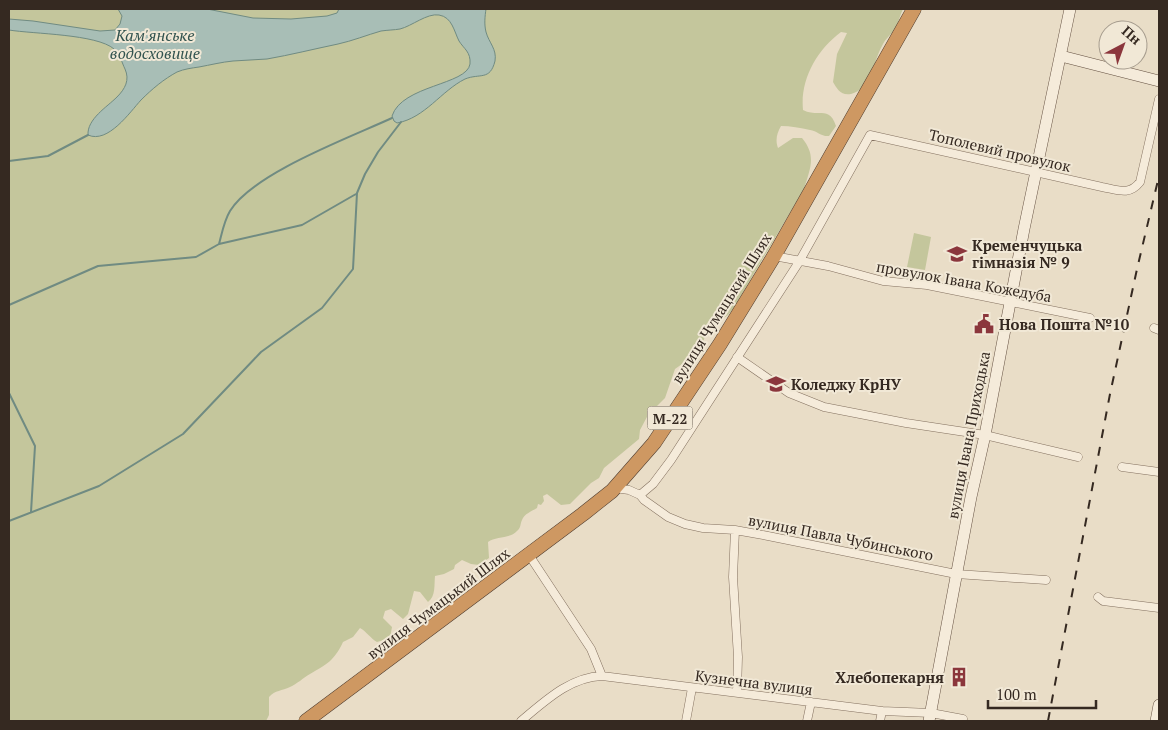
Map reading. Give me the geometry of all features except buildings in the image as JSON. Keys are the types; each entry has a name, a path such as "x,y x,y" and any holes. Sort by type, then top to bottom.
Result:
{"highway":[{"name":"вулиця Чумацький Шлях","path":"306,721 583,514 615,488 654,443 720,344 774,256 914,9"}],"main road":[{"name":"вулиця Івана Приходька","path":"930,717 956,574 1070,9"},
{"path":"1061,56 1159,81"},
{"path":"1156,721 1159,705"}],"street":[{"name":"Тополевий провулок","path":"799,262 870,135 1124,191 1135,188 1140,182 1159,99"},
{"name":"провулок Івана Кожедуба","path":"774,256 828,266 883,281 927,285 1090,318"},
{"path":"615,488 629,490 640,495 653,484 671,460 799,262"},
{"path":"737,357 789,393 824,407 906,423 985,435 1078,457"},
{"path":"1122,467 1159,472"},
{"name":"вулиця Павла Чубинського","path":"640,495 668,517 685,524 703,528 735,530 956,574 1046,580"},
{"path":"735,530 733,577 738,656 737,693"},
{"path":"529,555 590,649 602,676"},
{"path":"1098,597 1103,601 1159,608"},
{"name":"Кузнечна вулиця","path":"522,721 563,688 583,679 602,676 930,717 963,719"},
{"path":"686,721 692,688"},
{"path":"807,721 811,702"},
{"path":"880,721 882,711"}],"green space":[{"path":"9,9 903,9 896,27 879,52 871,74 863,87 858,91 851,94 842,93 833,82 837,54 847,33 841,32 832,39 818,56 807,76 804,87 803,110 826,114 830,116 836,126 829,136 826,136 810,130 781,126 777,139 778,148 793,138 802,138 807,145 811,163 804,189 733,309 706,331 702,348 699,352 675,369 665,398 648,415 640,430 639,439 604,468 599,478 591,483 570,504 561,505 547,494 543,496 544,501 541,505 538,504 537,508 524,516 519,529 514,534 488,542 489,558 479,565 462,560 455,565 454,569 435,576 431,600 428,602 420,592 414,591 408,614 403,619 391,609 385,611 383,618 392,627 390,638 377,642 360,628 353,637 343,642 333,658 326,664 293,686 271,695 269,697 269,715 266,721 9,721"},
{"path":"914,233 931,237 925,270 907,267"}],"water":[{"name":"Кам'янське водосховище","path":"118,9 207,9 253,18 291,19 327,16 337,13 339,9 486,9 485,29 494,49 495,61 487,74 470,77 456,84 416,116 397,123 394,121 392,116 398,106 408,98 420,91 458,77 466,71 470,64 468,54 459,41 450,21 443,16 434,15 400,29 381,31 338,44 267,59 229,61 177,72 154,88 111,131 96,137 88,135 91,124 98,114 120,94 126,84 126,73 118,53 106,44 80,37 9,30 9,19 100,31 115,30 120,24 122,16"}],"waterway":[{"path":"9,305 98,266 196,257 219,244 230,211 242,197 259,183 304,157 392,118"},
{"path":"9,521 99,486 183,434 261,352 322,308 353,269 357,193 365,174 378,152 401,122"},
{"path":"9,161 48,156 88,135"},
{"path":"219,244 302,225 356,194"},
{"path":"9,393 35,446 31,512"}],"railway":[{"path":"1048,721 1110,394 1159,176"}],"place":[{"name":"Кременчуцька гімназія № 9","path":"957,254"},
{"name":"Нова Пошта №10","path":"984,324"},
{"name":"Коледжу КрНУ","path":"776,384"},
{"name":"Хлебопекарня","path":"959,677"}]}
